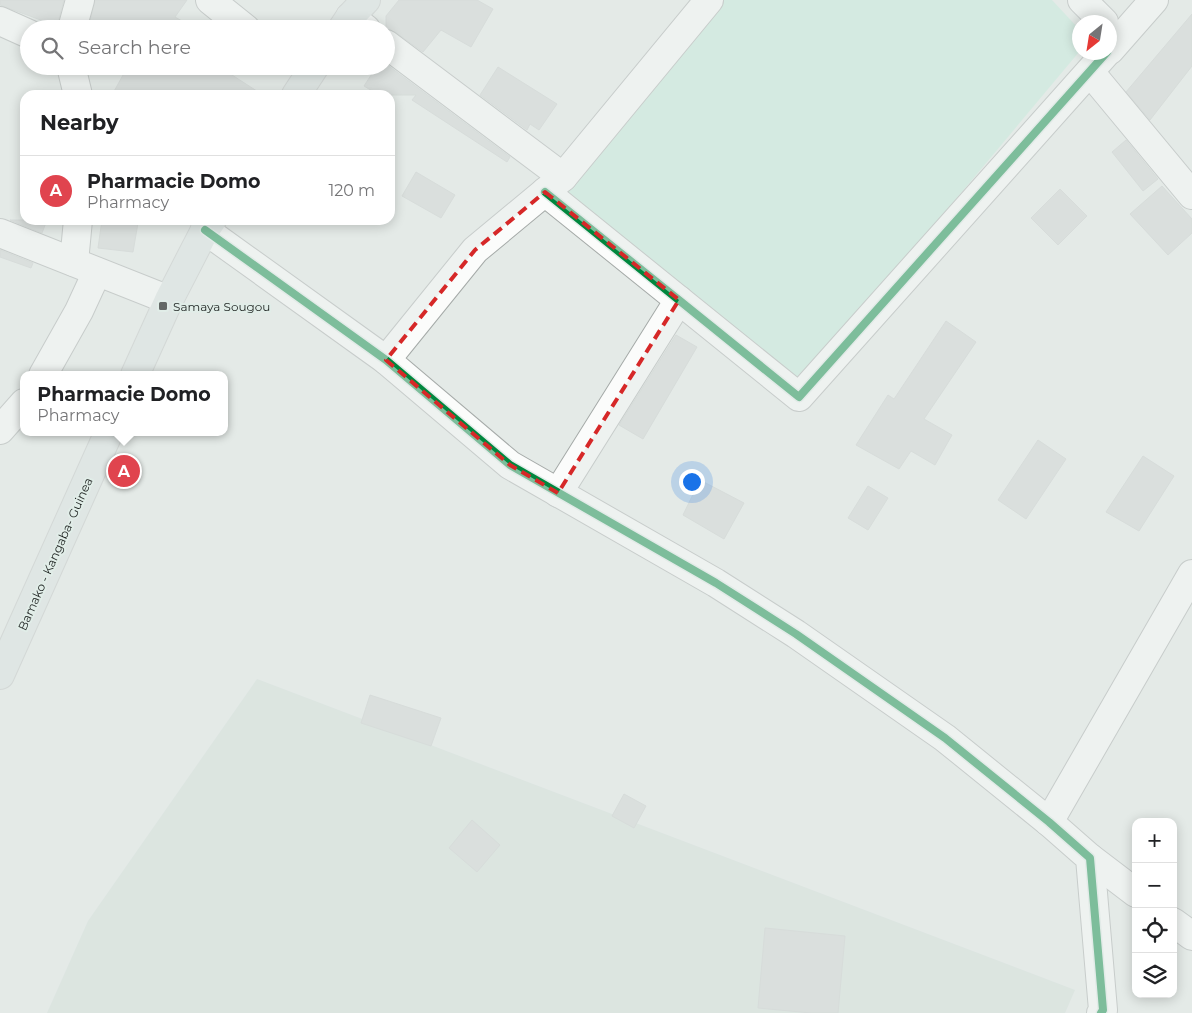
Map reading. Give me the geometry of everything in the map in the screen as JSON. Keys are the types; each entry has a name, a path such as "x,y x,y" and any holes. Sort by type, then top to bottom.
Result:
{"main road":[{"path":"137,371 168,300 209,225"},
{"name":"Bamako - Kangaba- Guinea","path":"0,676 107,436"}],"street":[{"path":"74,20 80,0"},
{"path":"210,0 235,20"},
{"path":"386,360 475,250 554,184 709,0"},
{"path":"1082,0 1091,15"},
{"path":"1117,35 1154,0"},
{"path":"0,21 20,30"},
{"path":"395,52 554,184 679,300 799,397 1093,60"},
{"path":"1116,60 1192,195"},
{"path":"73,75 77,90"},
{"path":"45,371 79,311 86,267 79,225"},
{"path":"209,225 386,360 510,466 716,582 796,634 945,738 1049,822 1090,858 1132,890"},
{"path":"0,233 168,300"},
{"path":"558,493 679,300"},
{"path":"0,430 20,408"},
{"path":"1049,822 1192,574"},
{"path":"1090,858 1103,1010 1101,1013"},
{"path":"1177,925 1192,936"}],"highlighted area":[{"path":"545,192 679,300 558,493 510,465 386,360 475,250"}],"shaded area":[{"path":"257,679 1075,990 1065,1013 47,1013 88,921"}],"green space":[{"path":"716,0 1052,0 1072,21 1072,60 797,389 563,193"}],"building":[{"path":"0,0 64,0 59,20 41,20 0,5"},
{"path":"95,0 187,0 175,17 180,20 90,20"},
{"path":"399,0 477,0 493,9 471,47 441,30 423,52 395,32 395,20 386,20 386,16"},
{"path":"1192,14 1192,66 1150,120 1126,92"},
{"path":"498,67 557,104 539,130 530,124 527,130 480,95"},
{"path":"395,71 510,157 507,162 412,100 416,95 395,95 395,90 371,90 364,86 371,75 395,75"},
{"path":"123,75 232,75 255,90 115,90"},
{"path":"1126,140 1158,179 1143,191 1112,152"},
{"path":"416,172 455,195 441,218 402,196"},
{"path":"1162,186 1192,219 1192,233 1168,255 1130,214"},
{"path":"1060,189 1087,216 1058,245 1031,218"},
{"path":"10,220 20,220 20,224"},
{"path":"22,225 45,225 42,233"},
{"path":"101,225 138,225 133,252 98,248"},
{"path":"0,250 33,263 31,268 0,257"},
{"path":"946,321 976,342 924,419 952,435 935,465 911,451 899,469 856,445 888,395 894,399"},
{"path":"676,335 697,347 643,439 619,425"},
{"path":"1038,440 1066,459 1026,519 998,500"},
{"path":"1143,456 1174,476 1139,531 1106,512"},
{"path":"700,480 744,503 724,539 683,515"},
{"path":"868,486 888,498 868,530 848,518"},
{"path":"370,695 441,718 431,746 361,723"},
{"path":"624,794 646,806 634,828 612,816"},
{"path":"472,820 500,845 477,872 449,848"},
{"path":"765,928 845,936 838,1013 811,1013 758,1008"}],"cycle path":[{"path":"545,192 799,397 1100,60"},
{"path":"205,230 386,360 510,465 716,583 796,634 945,738 1049,822 1090,858 1103,1010 1101,1013"}],"place":[{"name":"Samaya Sougou","path":"163,306"},
{"name":"Pharmacie Domo","path":"124,471"}]}
